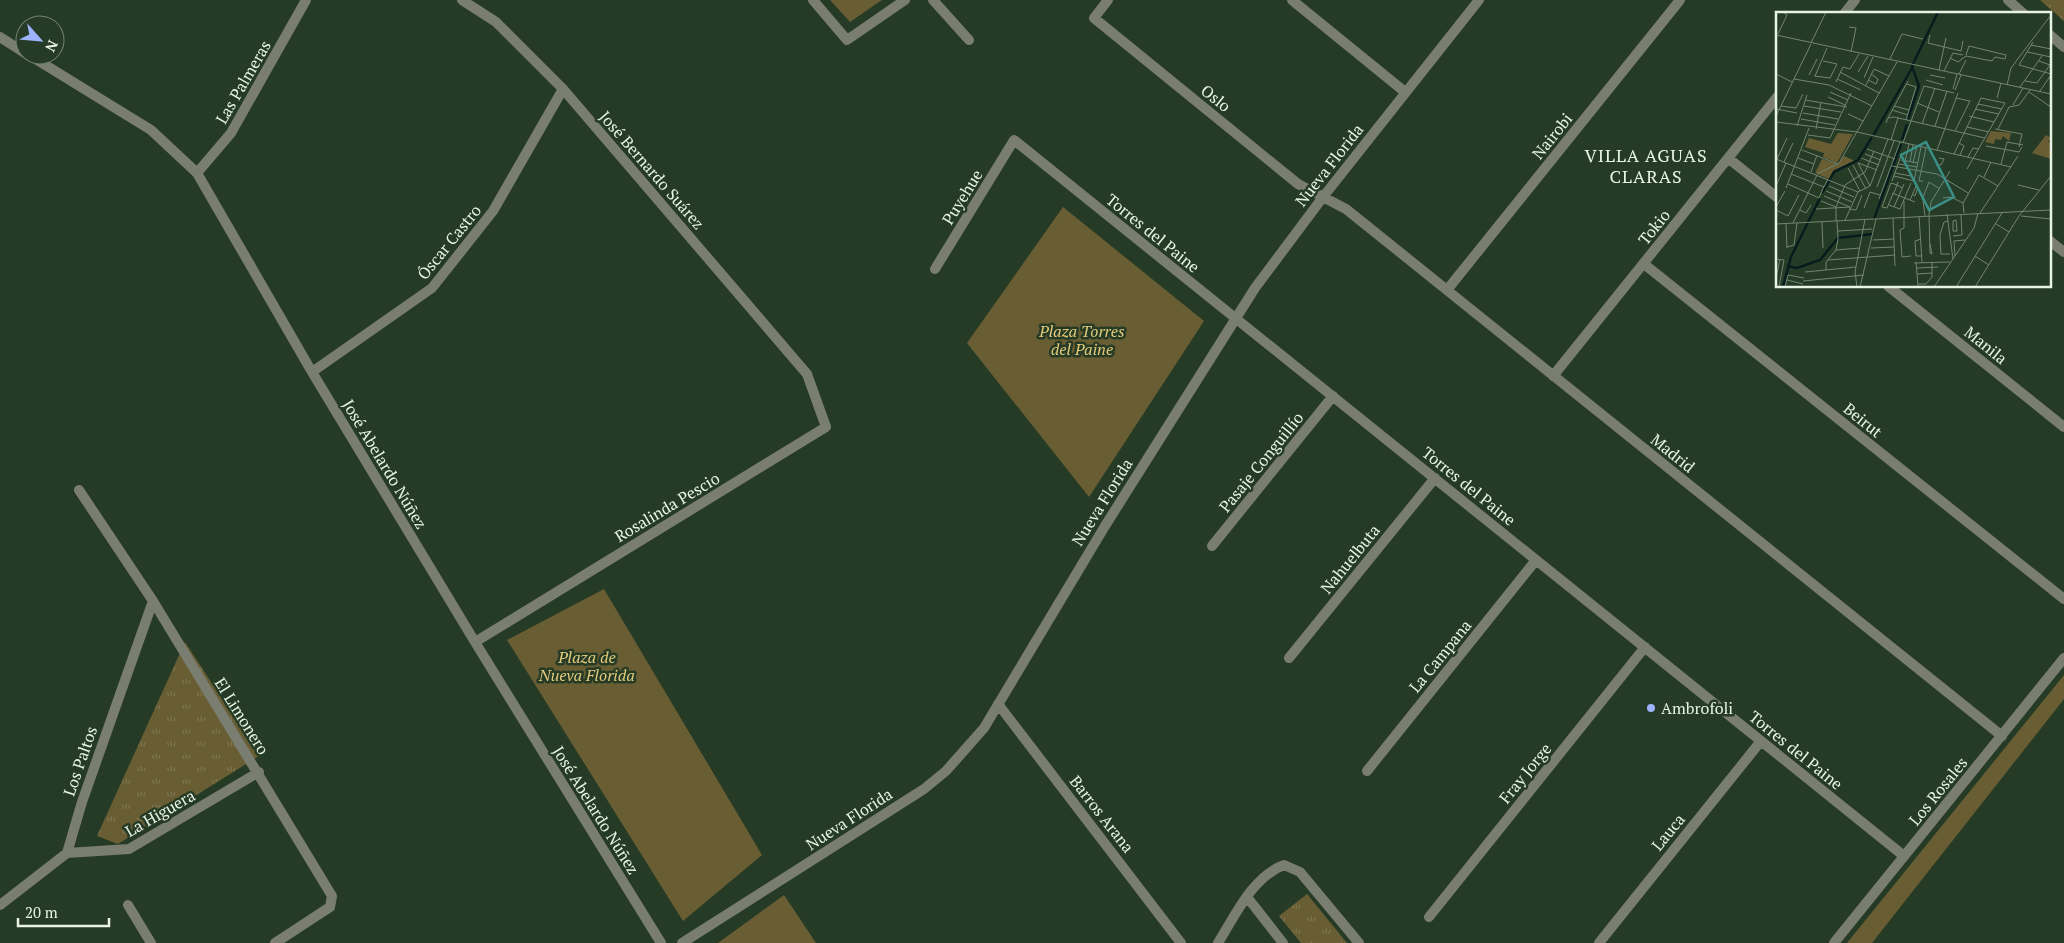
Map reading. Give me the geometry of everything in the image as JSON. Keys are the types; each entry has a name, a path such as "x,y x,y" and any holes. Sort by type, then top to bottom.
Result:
{"street":[{"name":"Las Palmeras","path":"197,173 232,133 306,0"},
{"name":"José Bernardo Suárez","path":"462,0 496,22 563,89 807,374"},
{"path":"812,0 848,40 905,0"},
{"path":"933,0 969,40"},
{"name":"Oslo","path":"1108,0 1094,18 1298,184 1323,197"},
{"path":"1292,0 1405,92"},
{"name":"Nueva Florida","path":"682,943 924,789 966,750 984,728 1105,526 1236,318 1323,197 1479,0"},
{"name":"Nairobi","path":"1447,290 1680,0"},
{"path":"1846,12 1855,0"},
{"path":"2008,0 2022,12"},
{"path":"0,37 15,47"},
{"path":"2052,37 2064,47"},
{"name":"José Abelardo Núñez","path":"45,65 151,130 197,173 312,372 475,642 661,943"},
{"name":"Óscar Castro","path":"312,372 432,288 493,211 563,89"},
{"name":"Tokio","path":"1553,376 1776,98"},
{"name":"Puyehue","path":"935,269 1014,140"},
{"name":"Torres del Paine","path":"1014,140 1904,856"},
{"path":"1728,158 1776,196"},
{"name":"Madrid","path":"1323,197 1346,209 2002,736"},
{"path":"2052,243 2064,252"},
{"name":"Beirut","path":"1644,264 2064,599"},
{"name":"Manila","path":"1890,288 2064,427"},
{"name":"Rosalinda Pescio","path":"475,642 826,427 807,374"},
{"name":"Pasaje Conguillío","path":"1212,546 1333,396"},
{"name":"Nahuelbuta","path":"1289,658 1435,478"},
{"name":"El Limonero","path":"79,490 153,601 259,772 332,896 330,907 275,943"},
{"name":"La Campana","path":"1367,771 1536,560"},
{"name":"Los Paltos","path":"67,853 82,802 153,601"},
{"name":"Fray Jorge","path":"1429,917 1645,647"},
{"name":"Los Rosales","path":"1834,943 2064,658"},
{"name":"Barros Arana","path":"998,704 1181,943"},
{"name":"Lauca","path":"1599,943 1761,741"},
{"name":"La Higuera","path":"67,853 129,849 259,772"},
{"path":"0,905 67,853"},
{"path":"1218,943 1247,897 1273,869 1284,865 1300,872 1359,943"},
{"path":"1247,897 1283,943"},
{"path":"128,905 151,943"}],"green space":[{"path":"830,0 882,0 850,22"},
{"path":"2040,0 2064,0 2064,21"},
{"name":"Plaza Torres del Paine","path":"1063,207 1204,321 1089,497 967,343"},
{"name":"Plaza de Nueva Florida","path":"604,589 762,855 683,921 507,640"},
{"path":"185,642 259,756 118,844 97,836"},
{"path":"2064,675 2064,699 1872,943 1847,943"},
{"path":"1307,894 1347,943 1301,943 1279,916"},
{"path":"784,895 816,943 718,943"}],"place":[{"name":"Ambrofoli","path":"1651,708"}],"district":[{"name":"VILLA AGUAS CLARAS","path":"1646,166"}]}
